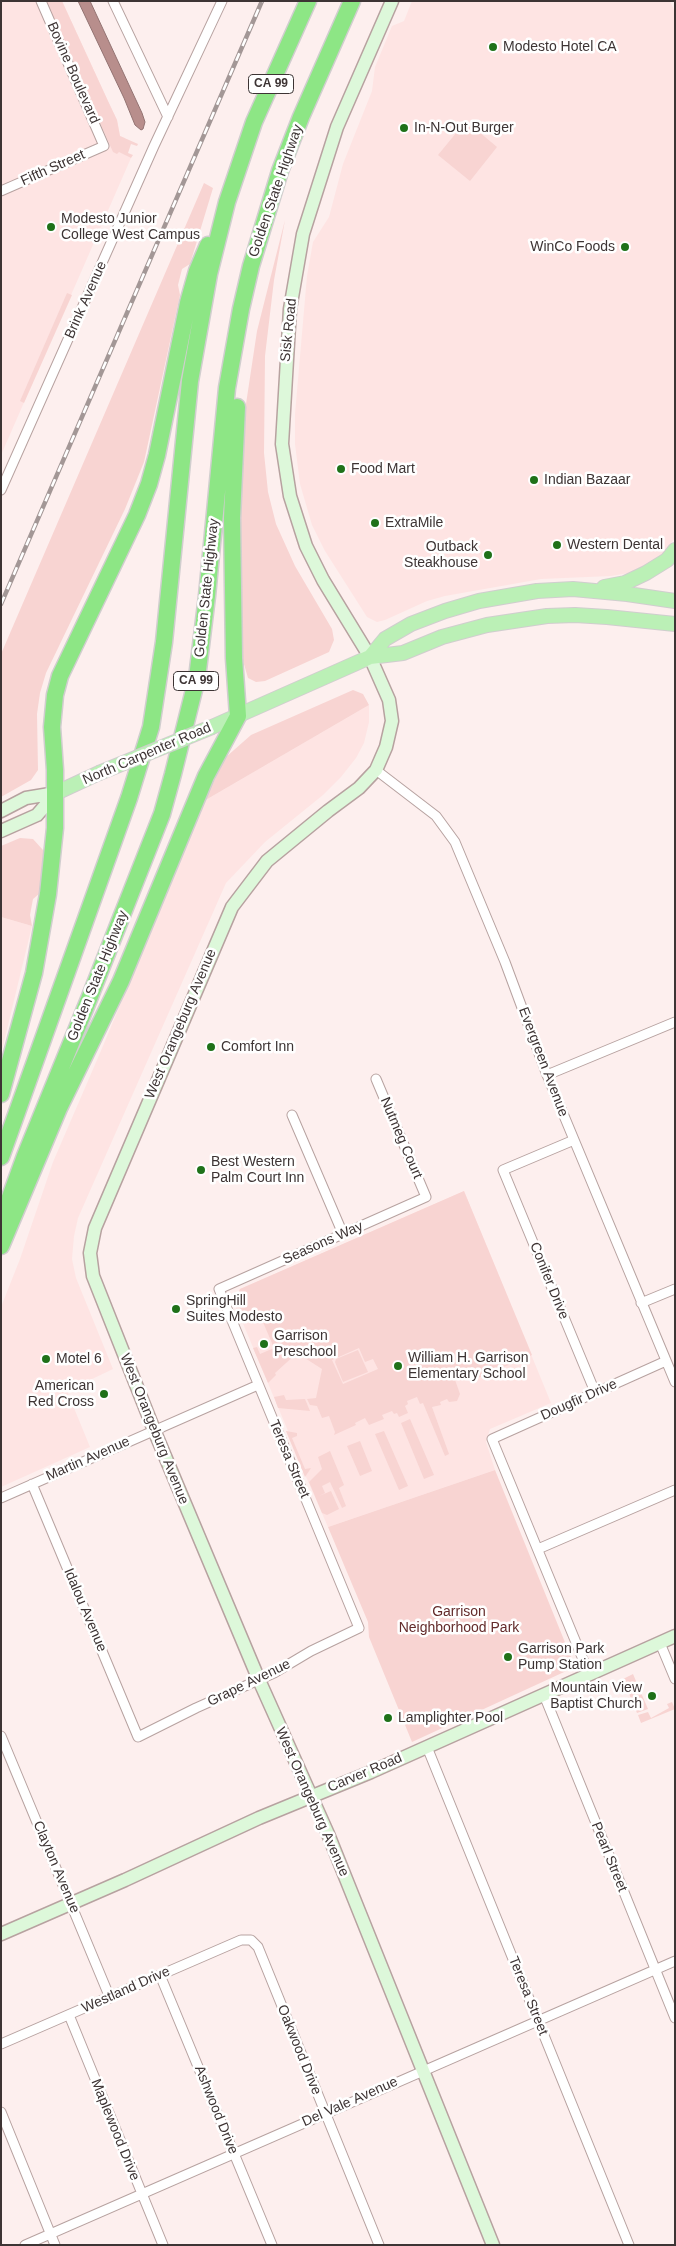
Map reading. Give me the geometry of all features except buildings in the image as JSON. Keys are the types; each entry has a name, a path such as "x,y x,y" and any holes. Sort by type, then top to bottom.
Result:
{"highway":[{"name":"Golden State Highway","path":"1,1157 129,798 151,727 164,642 190,381 209,274 227,202 254,122 308,1"},
{"name":"Golden State Highway","path":"1,1222 25,1156 89,1000 158,823 173,774 197,678 207,596 227,388 241,309 263,222 301,117 352,1"},
{"path":"1,1246 59,1108 121,981 206,776 238,716 233,618 232,518 235,424 244,334 301,117"},
{"path":"1,1094 30,989 44,926 54,846 56,793 52,711 60,676 120,546 137,515 149,484 197,271 227,202"}],"main road":[{"path":"370,657 385,639 411,624 445,611 479,602 529,593 558,589 613,586 631,581 657,567 667,560 675,550"},
{"path":"584,589 675,601"},
{"path":"370,657 403,653 442,637 487,625 547,616 674,621"},
{"name":"North Carpenter Road","path":"56,793 99,773 238,716 370,657"}],"street":[{"name":"Bovine Boulevard","path":"41,1 104,146"},
{"path":"113,1 168,117"},
{"name":"Brink Avenue","path":"1,490 222,1"},
{"name":"Sisk Road","path":"370,657 315,566 300,533 285,472 282,420 290,309 304,234 337,127 392,1"},
{"name":"Fifth Street","path":"1,191 104,146"},
{"name":"West Orangeburg Avenue","path":"370,657 390,700 392,722 386,747 376,770 359,788 266,861 232,907 95,1228 90,1253 93,1276 154,1430 259,1680 328,1834 424,2069 493,2245"},
{"name":"Evergreen Avenue","path":"376,770 436,816 454,842 505,962 547,1075 675,1382"},
{"name":"North Carpenter Road","path":"1,810 26,798 56,793"},
{"name":"North Carpenter Road","path":"1,831 38,815 56,793"},
{"path":"547,1075 675,1022"},
{"name":"Nutmeg Court","path":"376,1079 426,1197"},
{"path":"292,1114 343,1234"},
{"name":"Conifer Drive","path":"574,1140 503,1170 595,1392"},
{"name":"Seasons Way","path":"219,1289 426,1197"},
{"name":"Teresa Street","path":"219,1289 359,1628"},
{"path":"641,1303 675,1289"},
{"name":"Dougfir Drive","path":"538,1549 492,1439 666,1362"},
{"name":"Martin Avenue","path":"1,1498 258,1385"},
{"name":"Idalou Avenue","path":"32,1484 138,1737"},
{"path":"589,1674 538,1549 675,1490"},
{"name":"Grape Avenue","path":"138,1737 196,1708 259,1680 310,1651 359,1628"},
{"name":"Carver Road","path":"1,1934 72,1904 259,1818 427,1747 675,1636"},
{"path":"660,1643 675,1679"},
{"name":"Pearl Street","path":"544,1695 675,2018"},
{"name":"Clayton Avenue","path":"1,1736 110,1998"},
{"name":"Teresa Street","path":"427,1747 629,2245"},
{"name":"Westland Drive","path":"1,2044 241,1940 251,1940"},
{"name":"Oakwood Drive","path":"251,1940 258,1947 379,2245"},
{"name":"Del Vale Avenue","path":"25,2245 424,2069 675,1961"},
{"name":"Ashwood Drive","path":"160,1975 272,2245"},
{"name":"Maplewood Drive","path":"69,2015 163,2245"},
{"path":"1,2112 55,2245"}],"shaded area":[{"name":"Modesto Junior College West Campus","path":"1,1 62,1 117,120 120,136 125,138 119,151 131,158 1,455"},
{"path":"78,1 90,1 142,113 145,122 141,130 135,125"},
{"path":"412,1 670,1 675,12 675,538 662,555 642,568 629,573 611,576 541,579 445,596 427,601 377,622 367,617 325,551 312,525 300,484 295,444 295,414 307,276 313,242 329,217 343,164 372,91 375,67 392,26 404,21"},
{"path":"369,705 369,722 364,743 356,758 341,777 323,795 265,842 226,883 78,1218 72,1259 76,1278 113,1369 67,1391 90,1447 1,1487 1,1307 20,1259 53,1162 204,801"},
{"path":"1,917 32,926 1,1054"},
{"name":"William H. Garrison Elementary School","path":"464,1191 551,1403 490,1429 486,1442 495,1470 328,1527 286,1431 288,1431 234,1302 240,1289"}],"green space":[{"path":"46,1 62,1 117,120 120,136 138,144 137,146 131,144 128,153 133,155 131,158 119,152 117,154 113,152"},
{"path":"466,121 497,147 470,181 438,155"},
{"path":"204,183 213,188 190,264 182,269 178,285 180,295 144,462 125,509 46,673 40,693 37,714 38,770 31,780 1,797 1,654"},
{"path":"285,220 274,280 265,356 264,453 268,492 276,524 295,566 332,629 334,640 329,652 265,681 256,682 248,678 241,654 240,526 246,404 257,331"},
{"path":"67,293 72,295 24,403 20,401"},
{"path":"353,690 363,694 369,705 204,801 226,757 251,735"},
{"path":"20,838 33,839 43,850 45,856 39,894 33,899 30,915 32,926 1,917 1,846"},
{"name":"William H. Garrison Elementary School","path":"464,1191 532,1355 473,1380 468,1371 454,1377 460,1394 457,1401 449,1402 447,1399 440,1402 441,1405 432,1407 449,1454 445,1456 423,1403 420,1404 417,1397 407,1401 408,1404 405,1406 408,1413 399,1417 397,1413 394,1414 392,1411 382,1415 384,1419 369,1425 365,1418 355,1423 356,1425 334,1435 335,1432 329,1416 322,1418 317,1406 310,1405 307,1399 316,1398 322,1369 297,1353 275,1373 276,1375 268,1383 253,1348 257,1347 260,1354 274,1348 257,1308 239,1315 234,1302 240,1289","holes":["359,1348 365,1362 373,1359 378,1369 343,1384 332,1360"]},
{"path":"358,1350 368,1372 343,1382 335,1362 336,1359"},
{"path":"284,1395 286,1400 305,1399 310,1411 278,1408 274,1397"},
{"path":"410,1419 434,1475 424,1479 401,1423"},
{"path":"286,1431 297,1433 297,1436 292,1438 305,1469 311,1468 305,1477"},
{"path":"384,1431 408,1486 399,1490 375,1434"},
{"path":"360,1441 372,1471 360,1476 347,1446"},
{"path":"330,1451 344,1485 339,1488 346,1506 342,1508 330,1482 322,1486 325,1493 319,1496 331,1491 339,1509 327,1515 322,1513 309,1482 322,1469 318,1457"},
{"name":"Garrison Neighborhood Park","path":"495,1470 575,1667 412,1742 369,1637 368,1622 328,1527"},
{"path":"633,1674 648,1709 637,1713 623,1679"},
{"path":"672,1702 675,1709 641,1723 638,1715 648,1712 651,1718 669,1708 667,1704"}],"railway":[{"path":"1,604 262,1"}],"place":[{"name":"Modesto Hotel CA","path":"493,47"},
{"name":"In-N-Out Burger","path":"404,128"},
{"name":"Modesto Junior College West Campus","path":"51,227"},
{"name":"WinCo Foods","path":"625,247"},
{"name":"Food Mart","path":"341,469"},
{"name":"Indian Bazaar","path":"534,480"},
{"name":"ExtraMile","path":"375,523"},
{"name":"Western Dental","path":"557,545"},
{"name":"Outback Steakhouse","path":"488,555"},
{"name":"Comfort Inn","path":"211,1047"},
{"name":"Best Western Palm Court Inn","path":"201,1170"},
{"name":"SpringHill Suites Modesto","path":"176,1309"},
{"name":"Garrison Preschool","path":"264,1344"},
{"name":"Motel 6","path":"46,1359"},
{"name":"William H. Garrison Elementary School","path":"398,1366"},
{"name":"American Red Cross","path":"104,1394"},
{"name":"Garrison Park Pump Station","path":"508,1657"},
{"name":"Mountain View Baptist Church","path":"652,1696"},
{"name":"Lamplighter Pool","path":"388,1718"}]}
